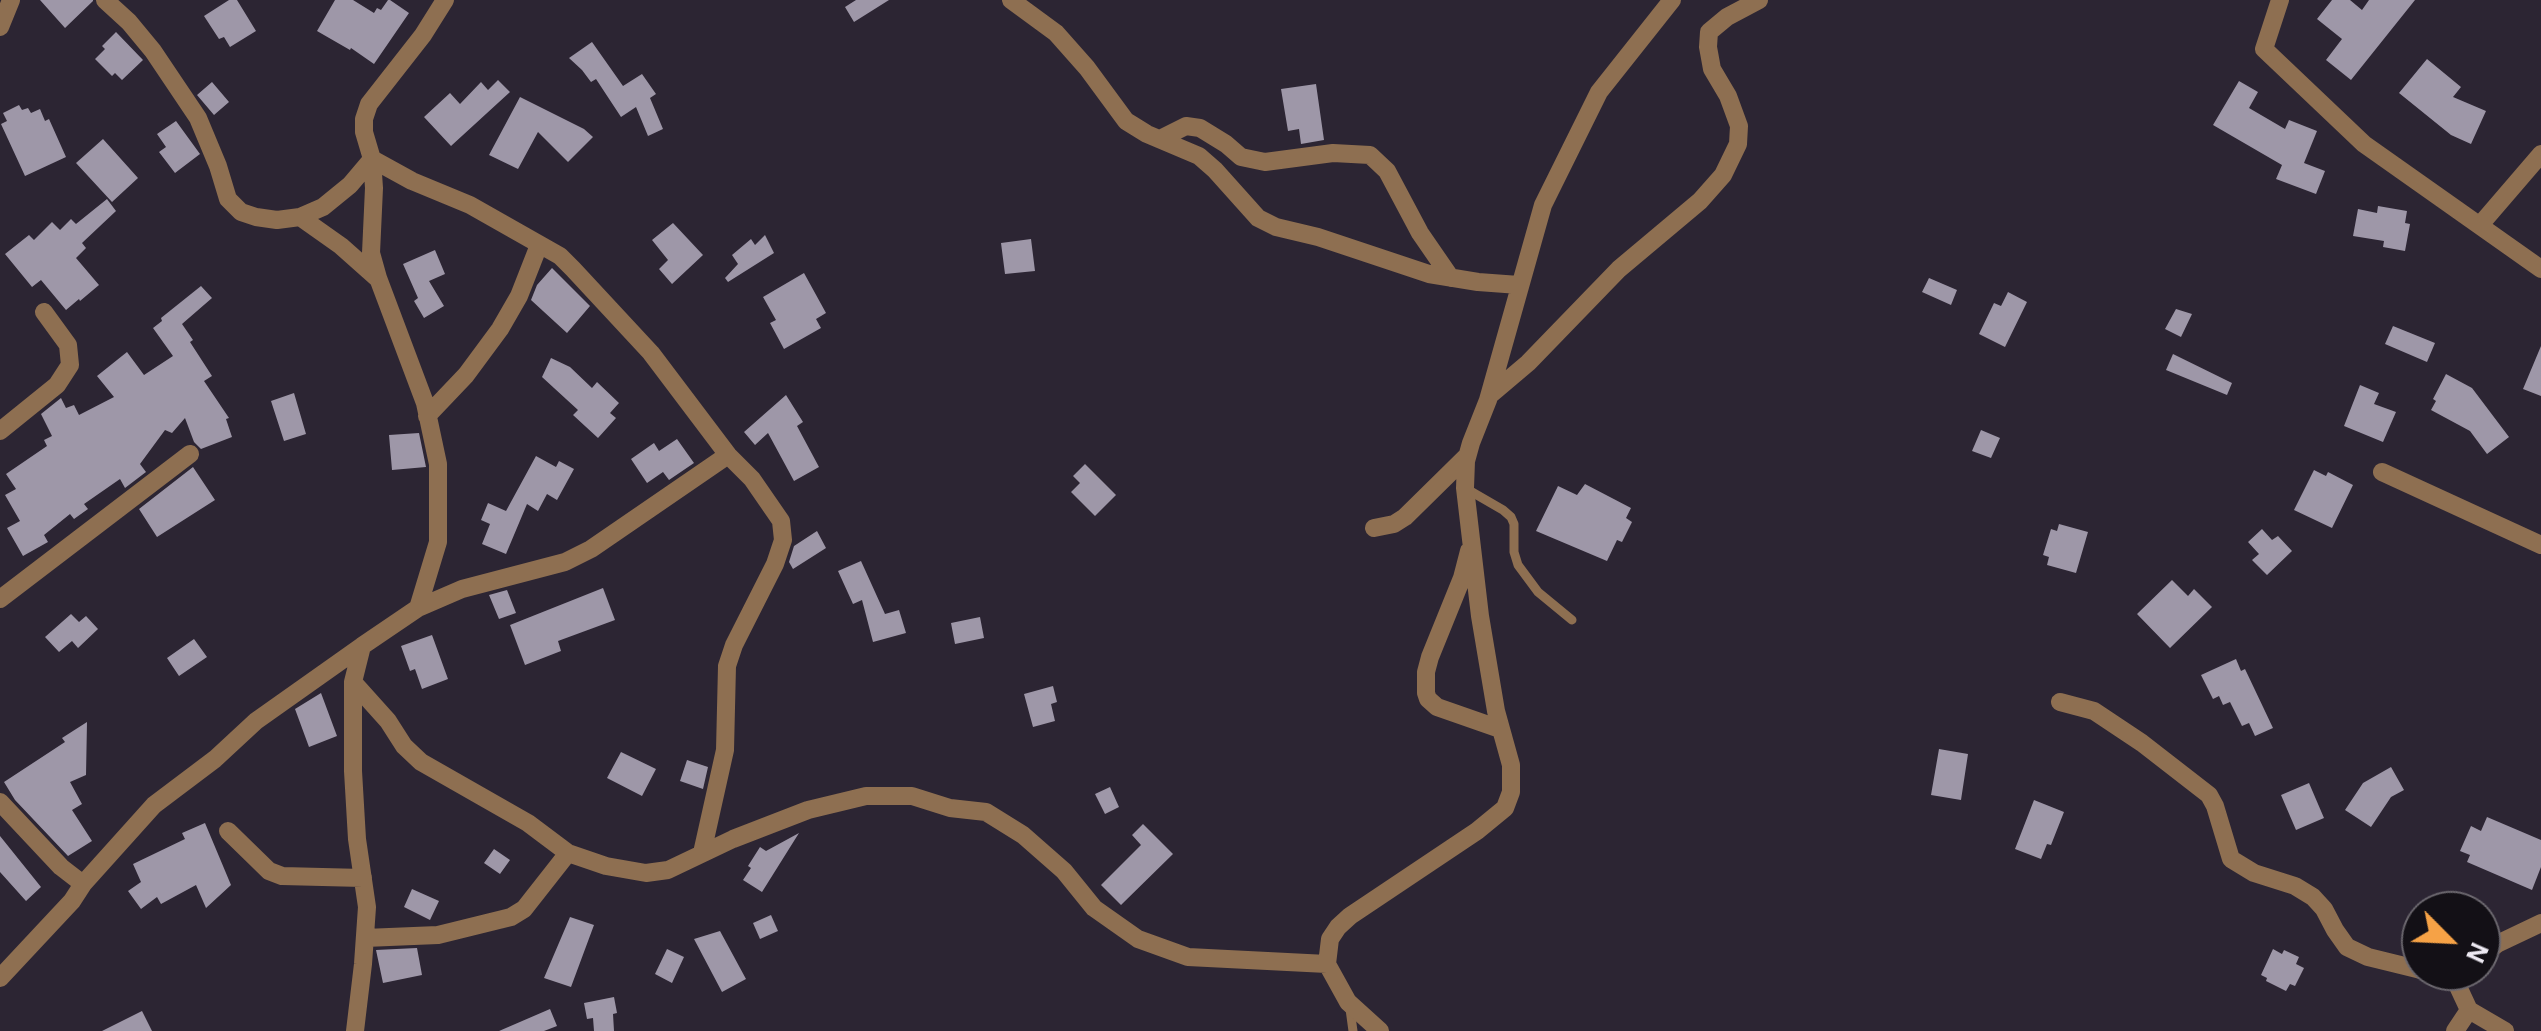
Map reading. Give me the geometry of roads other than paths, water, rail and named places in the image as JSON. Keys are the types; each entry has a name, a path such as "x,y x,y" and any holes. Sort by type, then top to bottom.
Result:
{"street":[{"path":"105,0 153,51 198,118 228,199 241,212 277,220 300,218 350,185 372,159"},
{"path":"418,608 438,542 438,464 411,364 371,253 374,188 364,119 369,104 424,34 444,0"},
{"path":"1011,0 1056,33 1126,121 1199,156 1258,218 1429,274 1519,285"},
{"path":"1380,1031 1348,1002 1327,964 1330,940 1350,916 1477,831 1505,808 1512,792 1511,765 1500,729 1480,616 1464,488 1467,456 1489,396 1543,205 1590,106 1672,0"},
{"path":"1489,396 1619,269 1700,201 1723,175 1735,153 1740,132 1735,111 1712,69 1709,32 1758,0"},
{"path":"2280,0 2264,49 2364,144 2541,270"},
{"path":"0,27 6,2"},
{"path":"1160,139 1186,126 1200,128 1240,157 1265,162 1333,153 1370,155 1387,171 1420,233 1451,278"},
{"path":"2480,225 2541,154"},
{"path":"372,159 470,206 560,256 651,353 781,521 783,540 775,564 727,666 725,750 702,853"},
{"path":"300,218 378,278"},
{"path":"427,416 466,375 500,329 519,296 539,245"},
{"path":"0,431 57,385 70,365 68,345 44,312"},
{"path":"0,599 190,454"},
{"path":"0,978 154,805 215,760 256,721 418,608 462,589 564,562 591,549 728,454"},
{"path":"1374,528 1405,517 1467,456"},
{"path":"2382,472 2541,545"},
{"path":"1472,540 1462,578 1430,657 1426,693 1437,707 1500,729"},
{"path":"355,1031 367,907 353,771 353,682 362,646"},
{"path":"353,682 388,720 404,746 422,762 502,807 568,852 606,866 646,873 668,870 808,810 866,796 912,796 950,808 986,812 1024,835 1064,871 1094,908 1138,939 1188,957 1327,964"},
{"path":"2060,702 2094,711 2209,795 2231,859 2313,898 2347,948 2401,966"},
{"path":"0,802 60,867 83,884"},
{"path":"228,831 269,871 282,876 363,878"},
{"path":"365,938 438,935 511,917 524,910 568,852"},
{"path":"2501,943 2541,923"},
{"path":"2463,991 2469,1010 2505,1031"},
{"path":"2454,1031 2469,1010"}],"lane":[{"path":"1464,488 1511,518 1518,565 1538,592 1572,620"},
{"path":"1348,1002 1353,1031"}]}
